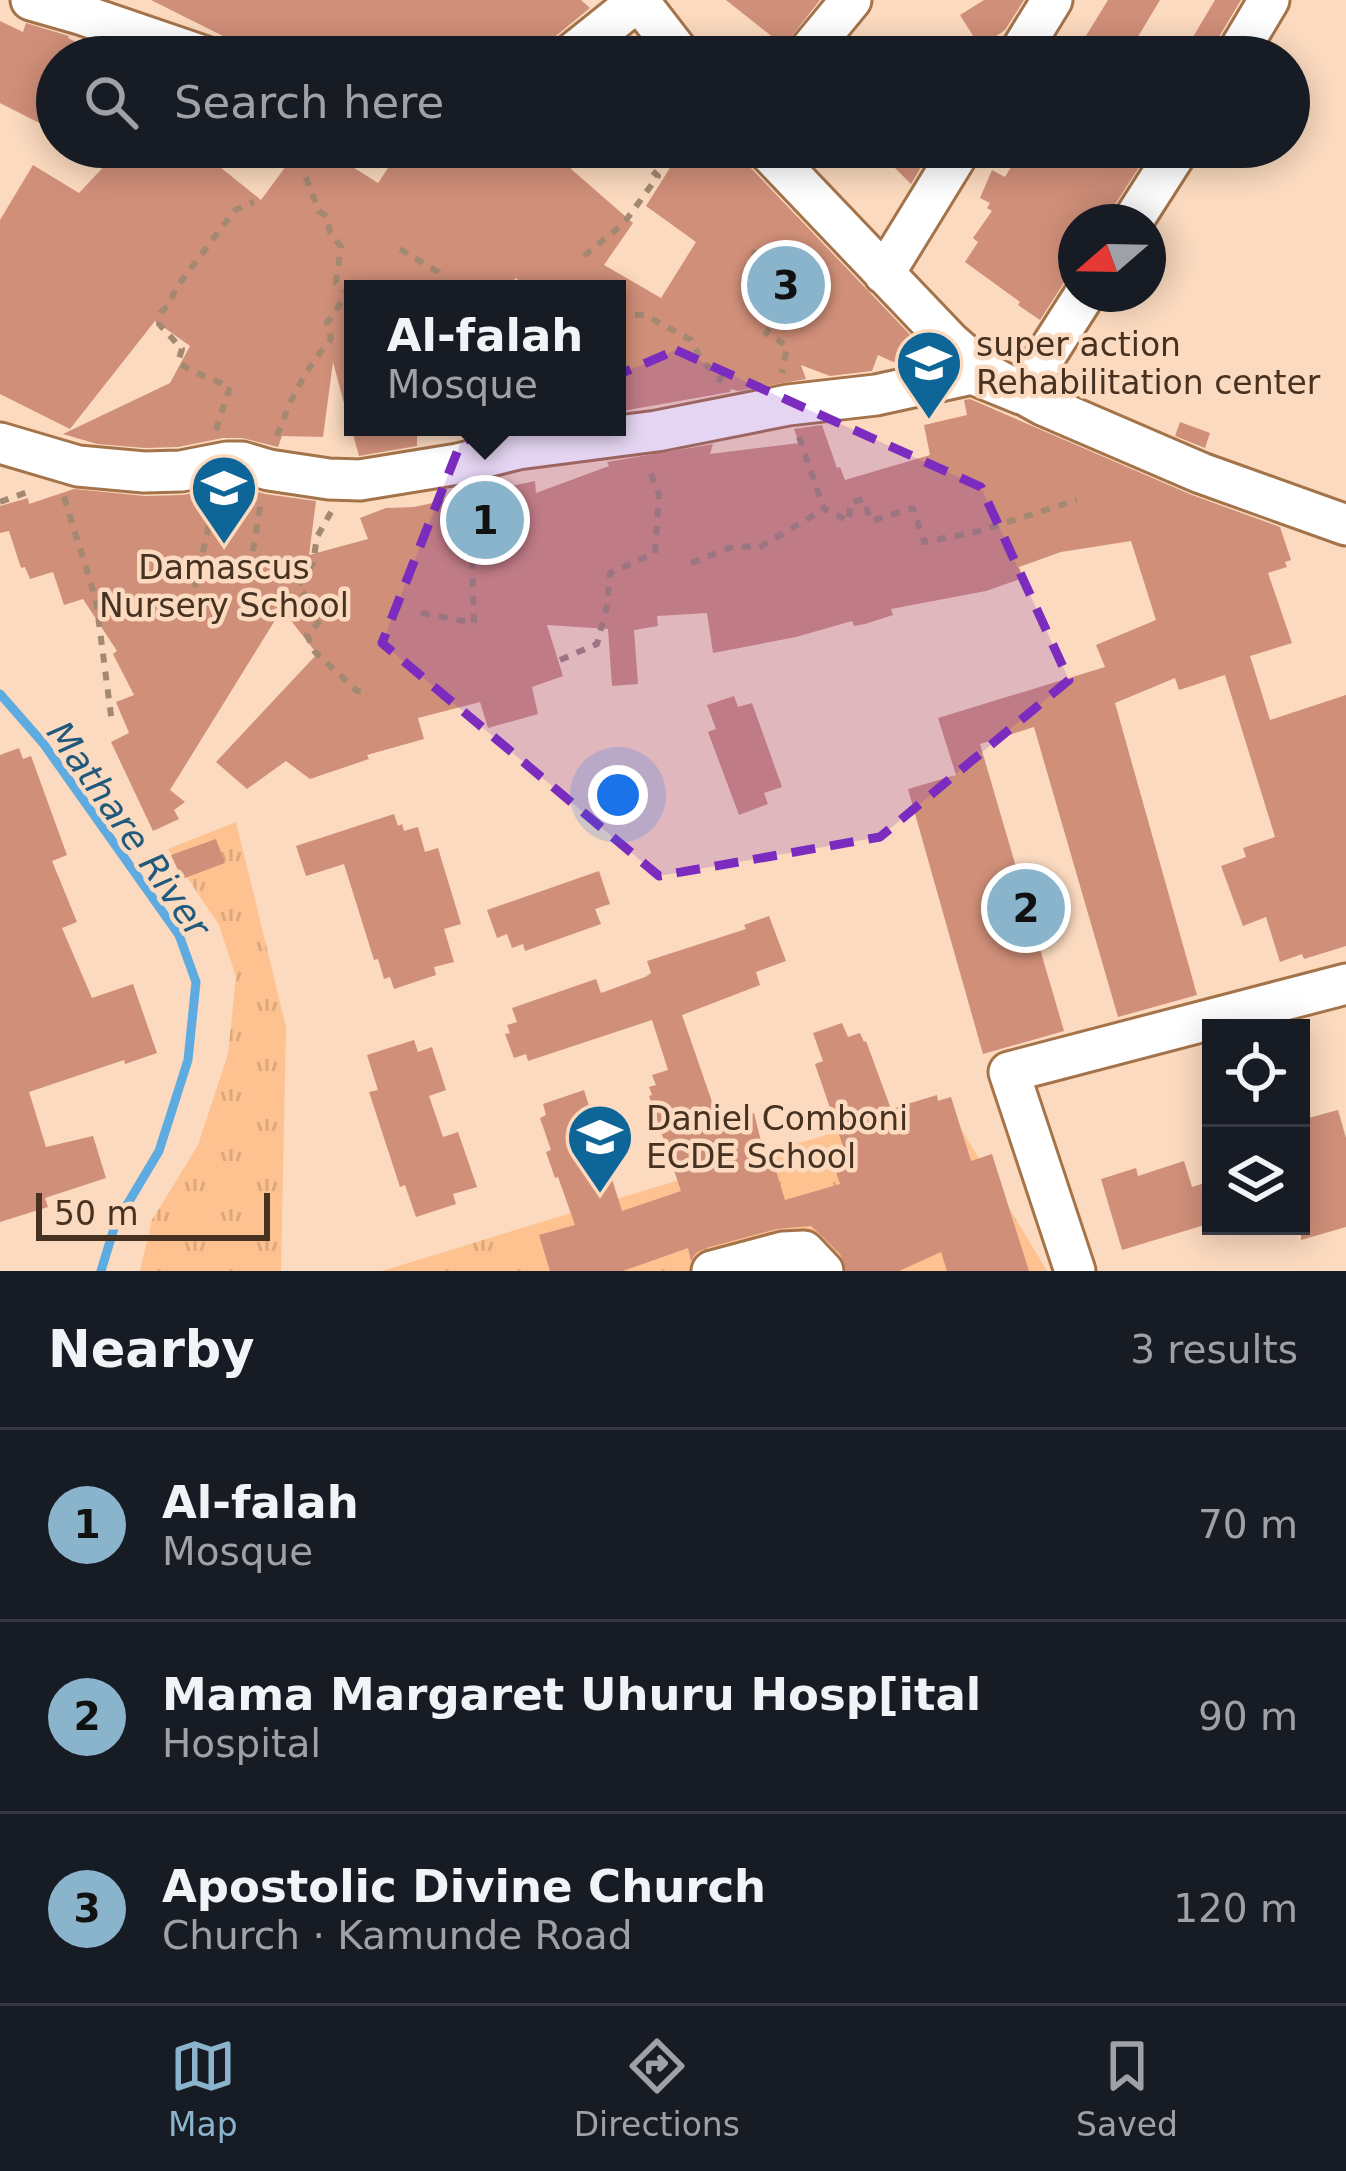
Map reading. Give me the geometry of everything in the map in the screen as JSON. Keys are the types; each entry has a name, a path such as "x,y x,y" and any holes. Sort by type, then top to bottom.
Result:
{"street":[{"path":"31,0 142,36"},
{"path":"594,36 639,0 666,36"},
{"path":"821,36 851,0"},
{"path":"1030,36 1052,0"},
{"path":"1248,36 1269,0"},
{"path":"784,168 950,343 1021,394"},
{"path":"884,274 949,168"},
{"path":"1144,204 1167,168"},
{"path":"1021,394 1073,312"},
{"path":"626,435 972,374 1201,473 1346,525"},
{"path":"0,443 100,468 144,472 259,465 328,479 360,480 518,449 618,436"},
{"path":"1075,1271 1009,1072 1346,984"},
{"path":"712,1271 804,1251 823,1271"}],"path":[{"path":"584,256 624,223 658,176 649,168"},
{"path":"304,170 341,247 336,283 344,289"},
{"path":"191,604 223,445 213,441 230,387 178,362 182,349 159,324 159,316 235,211 254,202"},
{"path":"400,248 438,272 440,280"},
{"path":"752,251 798,292 766,333 787,346 781,383 786,406 824,508 849,521 850,503 863,500 871,521 913,508 924,542 976,532 1077,500"},
{"path":"250,569 272,451 292,396 331,339 327,323 344,298"},
{"path":"626,315 645,315 691,340 703,362 721,377 714,391 716,418"},
{"path":"560,660 597,644 610,573 655,553 659,494 645,460"},
{"path":"422,613 474,623 468,462"},
{"path":"360,480 363,503 334,507 317,537 313,563 298,586 322,619 308,635 315,652 358,691 367,691"},
{"path":"60,482 96,600 112,723"},
{"path":"691,563 735,546 760,547 824,508"}],"highlighted area":[{"path":"676,350 981,487 1069,680 880,837 659,876 382,643 461,442"}],"green space":[{"path":"236,822 286,1027 281,1271 140,1271 152,1220 198,1145 228,1054 236,977 219,925 168,849"},
{"path":"943,1099 1047,1271 382,1271"}],"building":[{"path":"151,0 581,0 590,8 556,36 223,36"},
{"path":"726,0 820,0 792,36 771,36"},
{"path":"984,0 1024,0 996,36 973,36 960,15"},
{"path":"1108,0 1160,0 1138,36 1086,36"},
{"path":"1215,0 1241,0 1219,36 1194,36"},
{"path":"0,21 23,32 26,23 69,36 36,36 36,121 0,103"},
{"path":"33,165 79,193 102,168 221,168 261,200 285,168 354,168 378,183 388,168 572,168 633,223 604,265 661,298 696,242 646,206 670,168 751,168 919,344 911,363 900,365 878,355 872,371 830,376 801,365 806,379 626,410 626,280 344,280 344,403 333,362 323,437 282,436 278,447 242,438 178,447 97,444 63,434 170,383 190,346 155,321 70,429 0,394 0,220"},
{"path":"895,168 921,168 911,184"},
{"path":"1010,168 1138,168 1115,204 1058,204 1058,292 1040,320 965,262 978,242 973,238 992,211 987,208 990,203 980,198 992,170 1005,177"},
{"path":"964,400 1192,495 1280,527 1291,560 1285,562 1287,567 1268,573 1292,643 1250,656 1270,720 1346,695 1346,946 1280,962 1266,917 1243,926 1221,866 1246,857 1243,848 1275,837 1225,675 1179,690 1175,678 1115,703 1197,995 1118,1017 1034,727 980,744 1064,1031 983,1054 908,789 956,775 938,718 1105,667 1096,645 1156,620 1131,541 1061,552 1019,567 1023,578 986,591 891,609 893,615 865,624 854,626 852,621 713,653 707,613 657,616 658,626 634,630 638,684 612,686 608,629 547,625 563,676 532,687 538,714 488,728 480,702 418,718 424,739 367,755 369,759 310,779 286,761 247,789 216,762 317,654 282,609 170,790 185,802 174,810 179,819 153,831 111,742 129,733 116,702 134,695 113,654 117,651 83,599 64,605 53,572 30,579 25,567 21,568 9,531 0,533 0,506 28,498 29,504 74,489 145,496 239,486 316,501 309,555 368,539 360,518 386,508 414,507 535,481 536,493 609,466 607,462 713,444 710,454 799,443 794,429 822,425 845,480 930,455 924,425 967,415"},
{"path":"1180,422 1210,433 1205,448 1175,436"},
{"path":"353,436 417,436 417,446 359,456"},
{"path":"734,696 738,707 752,703 782,787 764,793 768,804 739,815 708,732 716,729 707,705"},
{"path":"19,748 23,759 31,756 67,855 52,861 77,922 62,928 92,998 133,984 157,1053 29,1092 46,1147 93,1136 106,1178 45,1198 48,1207 0,1222 0,755"},
{"path":"394,814 404,831 418,827 425,852 438,848 461,924 444,929 454,962 434,967 436,975 394,989 390,977 384,979 378,959 374,960 344,864 306,876 296,846"},
{"path":"216,839 225,863 182,879 171,855"},
{"path":"599,871 610,904 595,909 601,924 525,951 523,944 512,948 507,934 497,938 487,910"},
{"path":"769,916 786,961 756,972 760,985 682,1015 719,1122 754,1113 768,1169 775,1167 785,1200 840,1184 834,1166 848,1161 815,1064 823,1061 813,1033 842,1023 848,1037 860,1033 866,1041 891,1109 937,1095 938,1101 951,1097 971,1161 992,1154 1029,1271 947,1271 941,1252 899,1271 846,1271 840,1254 811,1226 777,1229 706,1248 691,1261 688,1248 623,1271 550,1271 539,1235 575,1225 546,1152 551,1150 540,1118 546,1115 543,1104 584,1090 622,1211 681,1191 649,1096 649,1087 656,1085 652,1075 668,1070 652,1020 528,1061 526,1054 514,1058 505,1034 510,1033 507,1025 517,1022 512,1008 596,979 601,993 651,973 647,961 746,929 744,925"},
{"path":"414,1040 418,1052 432,1047 446,1090 429,1096 443,1137 458,1132 477,1187 453,1194 456,1204 416,1217 405,1185 400,1187 369,1092 378,1090 367,1055"},
{"path":"1338,1110 1346,1138 1346,1227 1301,1240 1301,1235 1310,1235 1310,1118"},
{"path":"1184,1161 1192,1187 1202,1184 1202,1226 1122,1250 1101,1179 1136,1168 1138,1176"}],"waterway":[{"name":"Mathare River","path":"0,694 43,743 179,935 196,982 188,1060 159,1151 115,1225 101,1271"}],"place":[{"name":"Apostolic Divine Church","path":"786,285"},
{"name":"super action Rehabilitation center","path":"929,422"},
{"name":"Al-falah","path":"485,520"},
{"name":"Damascus Nursery School","path":"224,547"},
{"name":"Mama Margaret Uhuru Hosp[ital","path":"1026,908"},
{"name":"Daniel Comboni ECDE School","path":"600,1196"}]}
